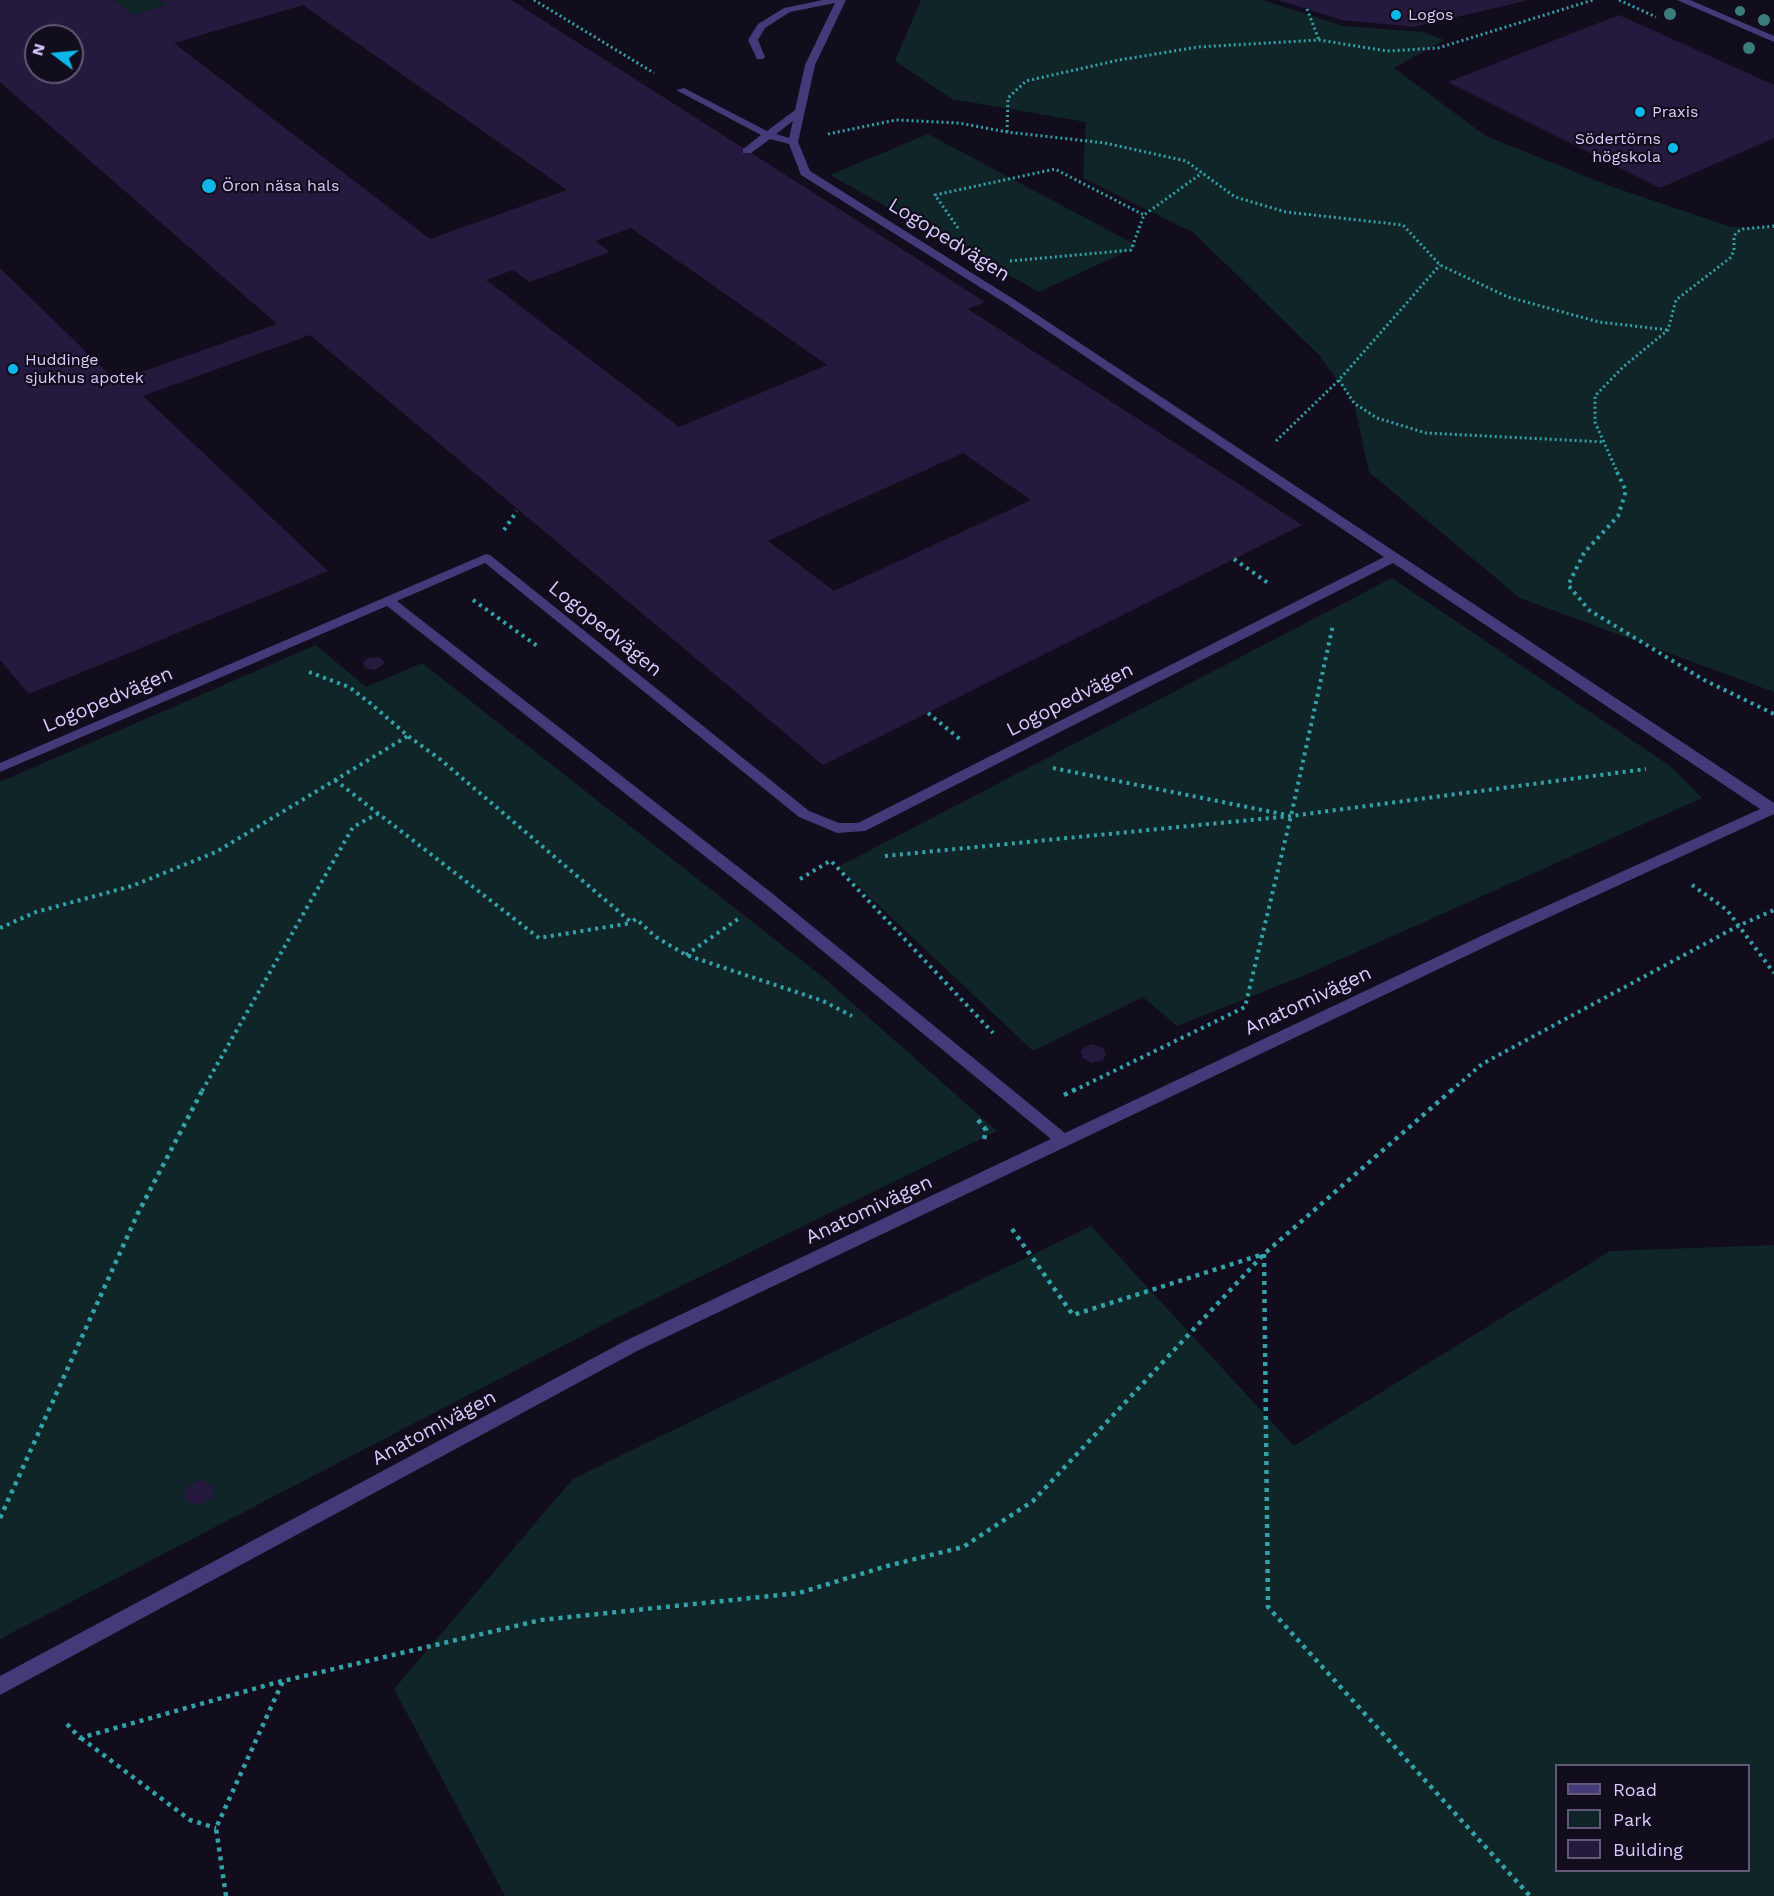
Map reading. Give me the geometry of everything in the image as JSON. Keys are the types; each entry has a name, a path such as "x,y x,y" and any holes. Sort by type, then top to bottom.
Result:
{"street":[{"path":"681,90 768,135 792,142 810,65 839,0"},
{"path":"760,57 753,40 760,26 787,10 839,0"},
{"path":"1682,0 1774,39"},
{"path":"747,151 800,111"},
{"name":"Logopedvägen","path":"0,768 486,558 804,814 837,828 860,828 1394,557 1014,304 805,173 792,142"},
{"path":"1394,557 1772,808"},
{"path":"388,600 768,898 1064,1141"},
{"name":"Anatomivägen","path":"0,1686 631,1346 1772,808"}],"path":[{"path":"534,0 681,90"},
{"path":"1007,132 1008,98 1026,81 1119,60 1198,47 1319,40 1387,51 1438,48 1593,0"},
{"path":"1307,9 1319,40"},
{"path":"792,142 896,120 959,123 1007,132 1105,143 1186,161 1235,197 1286,212 1402,225 1440,265 1508,297 1599,322 1668,330"},
{"path":"962,234 935,195 1055,169 1144,215"},
{"path":"955,267 1131,250 1144,215 1202,173"},
{"path":"1774,226 1743,229 1737,232 1734,236 1734,251 1730,258 1676,300 1668,330 1623,367 1595,396 1595,422 1626,490 1618,516 1584,553 1568,585 1589,610 1704,680 1774,714"},
{"path":"1252,464 1339,380 1440,265"},
{"path":"1339,380 1354,403 1377,418 1426,433 1605,442"},
{"path":"1055,1099 1245,1007 1291,816 1333,623"},
{"path":"306,671 349,687 441,760 631,922"},
{"path":"0,928 36,912 132,886 216,852 408,736"},
{"path":"1053,768 1291,816"},
{"path":"878,856 1291,816 1647,769"},
{"path":"335,780 539,938 631,922 636,919 656,937 686,956 823,1001 860,1022"},
{"path":"0,1518 138,1213 185,1120 353,827 379,813"},
{"path":"842,860 831,861 999,1040"},
{"path":"1658,860 1727,910 1774,973"},
{"path":"686,956 768,898"},
{"path":"80,1738 283,1681 541,1620 799,1593 887,1566 963,1547 1033,1501 1264,1254 1482,1064 1738,926 1774,910"},
{"path":"971,1114 986,1130 983,1144"},
{"path":"1012,1229 1073,1315 1264,1254"},
{"path":"1264,1254 1268,1607 1530,1896"},
{"path":"226,1896 216,1828 283,1681"},
{"path":"67,1724 80,1738 190,1820 216,1828"}],"green space":[{"path":"113,0 159,0 166,5 133,15"},
{"path":"921,0 1262,0 1343,26 1423,32 1444,40 1394,68 1486,136 1607,185 1731,227 1774,228 1774,692 1520,598 1369,472 1354,403 1319,355 1194,233 1083,178 1086,122 952,99 895,61"},
{"path":"928,134 1138,246 1039,292 830,175"},
{"path":"1392,578 1670,766 1702,798 1305,975 1177,1026 1143,997 1033,1051 838,867"},
{"path":"316,645 366,687 422,663 824,978 997,1131 622,1315 0,1639 0,782"},
{"path":"1091,1226 1294,1446 1610,1251 1774,1245 1774,1896 505,1896 394,1689 573,1479"}],"building":[{"path":"0,0 113,0 133,15 166,5 159,0 511,0 985,302 968,309 1302,525 823,765 310,335 143,396 328,571 29,694 0,660 0,268 116,381 277,324 0,82","holes":["303,5 567,190 430,239 174,43","631,228 827,365 679,427 486,280 513,270 530,282 610,252 595,241","963,453 1031,500 834,591 768,541"]},
{"name":"Logos","path":"1278,0 1525,1 1414,27 1342,20"},
{"name":"Praxis","path":"1619,15 1774,85 1774,138 1660,188 1448,82"},
{"path":"371,657 381,658 385,663 375,670 365,668 363,662"},
{"path":"1091,1044 1103,1048 1106,1054 1103,1060 1092,1063 1082,1058 1081,1050"},
{"path":"201,1480 213,1485 212,1497 200,1505 187,1502 184,1495 187,1487"}],"place":[{"name":"Logos","path":"1396,15"},
{"name":"Praxis","path":"1640,112"},
{"name":"Södertörns högskola","path":"1673,148"},
{"name":"Öron näsa hals","path":"209,186"},
{"name":"Huddinge sjukhus apotek","path":"13,369"}]}
